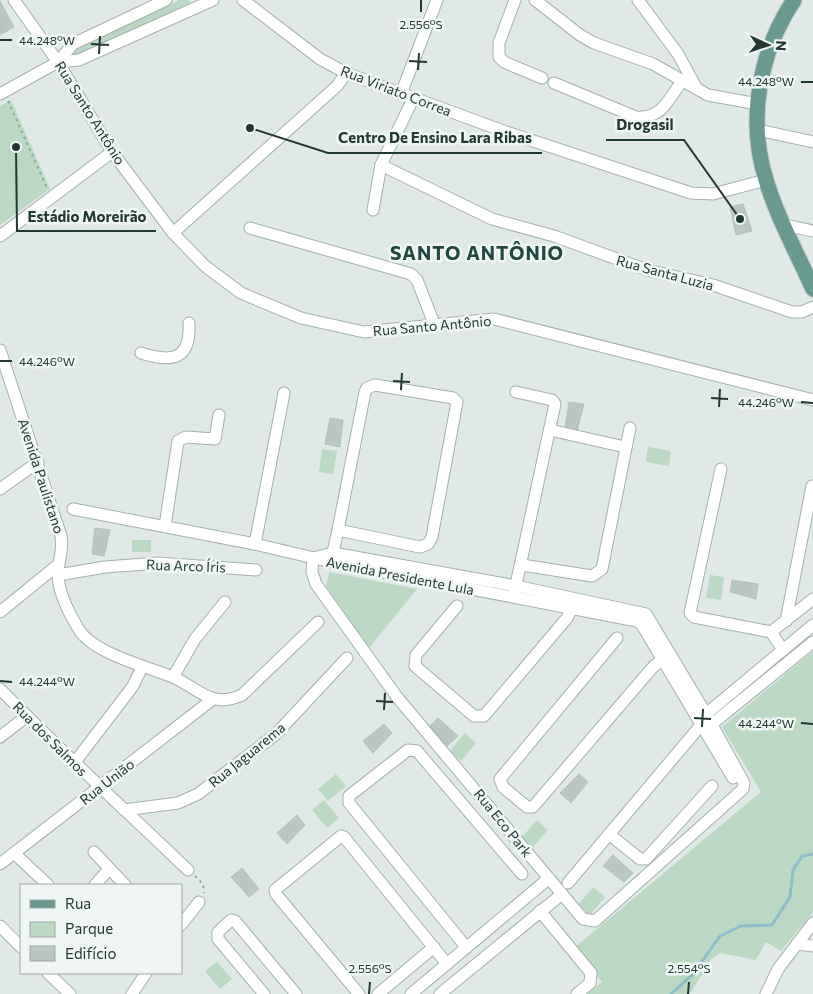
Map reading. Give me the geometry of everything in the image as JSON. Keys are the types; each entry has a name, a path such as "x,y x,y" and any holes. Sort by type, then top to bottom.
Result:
{"main road":[{"path":"794,0 778,27 761,77 758,130 766,180 813,289"}],"street":[{"name":"Rua Santo Antônio","path":"14,0 58,62 112,152 173,233 205,266 241,293 301,318 364,332 494,319 813,400"},
{"path":"2,93 58,62 74,44 166,0"},
{"path":"58,62 79,60 197,3 213,0"},
{"name":"Rua Viriato Correa","path":"243,0 320,59 346,73 413,99 674,189 713,194 766,180"},
{"path":"401,94 437,0"},
{"path":"515,0 499,42 499,58 504,62 542,78"},
{"path":"638,0 678,54 697,89"},
{"path":"538,1 580,35 594,43 653,64 697,89 719,98 758,104"},
{"path":"173,233 337,86 346,73"},
{"path":"554,83 636,117 646,118 658,114 682,81"},
{"path":"373,210 381,165 413,99"},
{"path":"758,130 813,142"},
{"path":"0,236 112,152"},
{"name":"Rua Santa Luzia","path":"381,165 481,215 554,236 614,260 674,278 713,285 792,312 802,312 813,307"},
{"path":"785,225 813,231"},
{"path":"250,228 411,274 416,280 436,326"},
{"path":"141,354 160,359 175,358 184,350 190,340 189,323"},
{"name":"Avenida Paulistano","path":"1,357 38,462 61,536 62,553 58,570 64,598 79,630 86,638 142,667 173,677 213,699"},
{"path":"332,558 367,388 376,385 456,400 458,406 432,538 428,544 420,547 338,530"},
{"path":"255,544 284,392"},
{"path":"513,598 522,565 550,430 554,401 516,392"},
{"path":"165,526 178,441 186,437 215,440 219,416"},
{"path":"522,565 592,576 599,573 602,569 630,428"},
{"path":"550,430 626,447"},
{"path":"0,489 38,462"},
{"path":"721,469 690,613 694,617 771,632 783,650"},
{"path":"786,621 812,486"},
{"path":"73,509 255,544 313,558"},
{"name":"Avenida Presidente Lula","path":"313,558 332,558 516,586 574,604"},
{"name":"Rua Eco Park","path":"313,558 312,572 316,584 392,689 582,919 595,921 739,794"},
{"name":"Avenida Presidente Lula","path":"332,558 513,598 646,614 666,656 744,783 743,789 739,794"},
{"name":"Rua Arco Íris","path":"0,612 58,570 158,563 256,570"},
{"path":"771,632 813,599"},
{"path":"173,677 195,639 225,602"},
{"path":"457,606 416,655 414,661 415,666 474,716 479,718 484,716 574,604"},
{"path":"213,699 232,699 242,695 318,622"},
{"path":"568,883 706,721 813,625"},
{"path":"617,638 500,779 502,787 526,807 533,807 666,656"},
{"path":"706,721 813,642"},
{"name":"Rua Jaguarema","path":"124,810 178,803 198,794 276,734 347,658"},
{"path":"75,762 133,686 142,667"},
{"name":"Rua dos Salmos","path":"0,689 75,762 99,789 188,870"},
{"name":"Rua União","path":"0,864 213,699"},
{"path":"0,737 27,716"},
{"path":"466,947 349,803 349,796 408,750 417,751 522,874"},
{"path":"609,834 640,859 646,859 712,786"},
{"path":"359,994 276,894 276,888 337,837 344,837 447,964"},
{"path":"94,852 123,884"},
{"path":"15,854 47,884"},
{"path":"95,884 109,869"},
{"path":"411,994 548,878"},
{"path":"440,994 562,894"},
{"path":"182,924 199,902"},
{"path":"540,911 591,973 590,983 577,994"},
{"path":"264,994 218,939 218,932 231,920 235,920 296,994"},
{"path":"0,926 20,946"},
{"path":"766,994 778,969 812,927"},
{"path":"797,944 813,946"},
{"path":"378,994 434,947"},
{"path":"49,974 70,994"},
{"path":"132,994 145,974"}],"path":[{"path":"2,93 51,197"},
{"path":"188,870 205,887 199,902"}],"green space":[{"path":"179,0 189,0 191,5 70,61 66,54"},
{"path":"11,100 50,189 0,225 0,106"},
{"path":"648,447 671,451 669,466 646,462"},
{"path":"322,449 337,451 333,474 319,472"},
{"path":"132,540 151,540 151,552 132,552"},
{"path":"329,572 417,589 369,648 326,586"},
{"path":"710,575 724,577 721,600 706,598"},
{"path":"813,651 813,912 781,951 766,942 756,960 720,953 711,959 690,994 587,994 602,982 574,948 761,792 722,727"},
{"path":"465,733 476,743 461,761 450,751"},
{"path":"336,774 346,786 328,801 318,789"},
{"path":"324,800 339,818 327,828 312,810"},
{"path":"537,820 548,830 533,847 521,838"},
{"path":"593,887 605,897 590,915 578,905"},
{"path":"217,962 232,979 220,989 205,971"}],"building":[{"path":"0,1 14,27 0,35"},
{"path":"743,204 752,231 736,235 730,207"},
{"path":"569,402 584,404 577,431 565,428"},
{"path":"330,418 343,420 340,447 325,444"},
{"path":"95,528 110,530 104,556 92,554"},
{"path":"732,580 758,584 756,599 730,592"},
{"path":"438,718 458,736 447,746 429,727"},
{"path":"384,724 392,733 373,753 363,741"},
{"path":"579,774 588,782 571,803 560,793"},
{"path":"297,815 305,825 287,844 277,833"},
{"path":"613,855 633,873 624,882 603,866"},
{"path":"242,868 259,889 249,897 231,877"}],"waterway":[{"path":"671,994 692,975 720,936 741,926 772,925 790,897 793,870 802,856 813,854"}],"place":[{"name":"Centro De Ensino Lara Ribas","path":"250,128"},
{"name":"Estádio Moreirão","path":"16,147"},
{"name":"Drogasil","path":"740,219"}],"district":[{"name":"SANTO ANTÔNIO","path":"477,253"}]}
